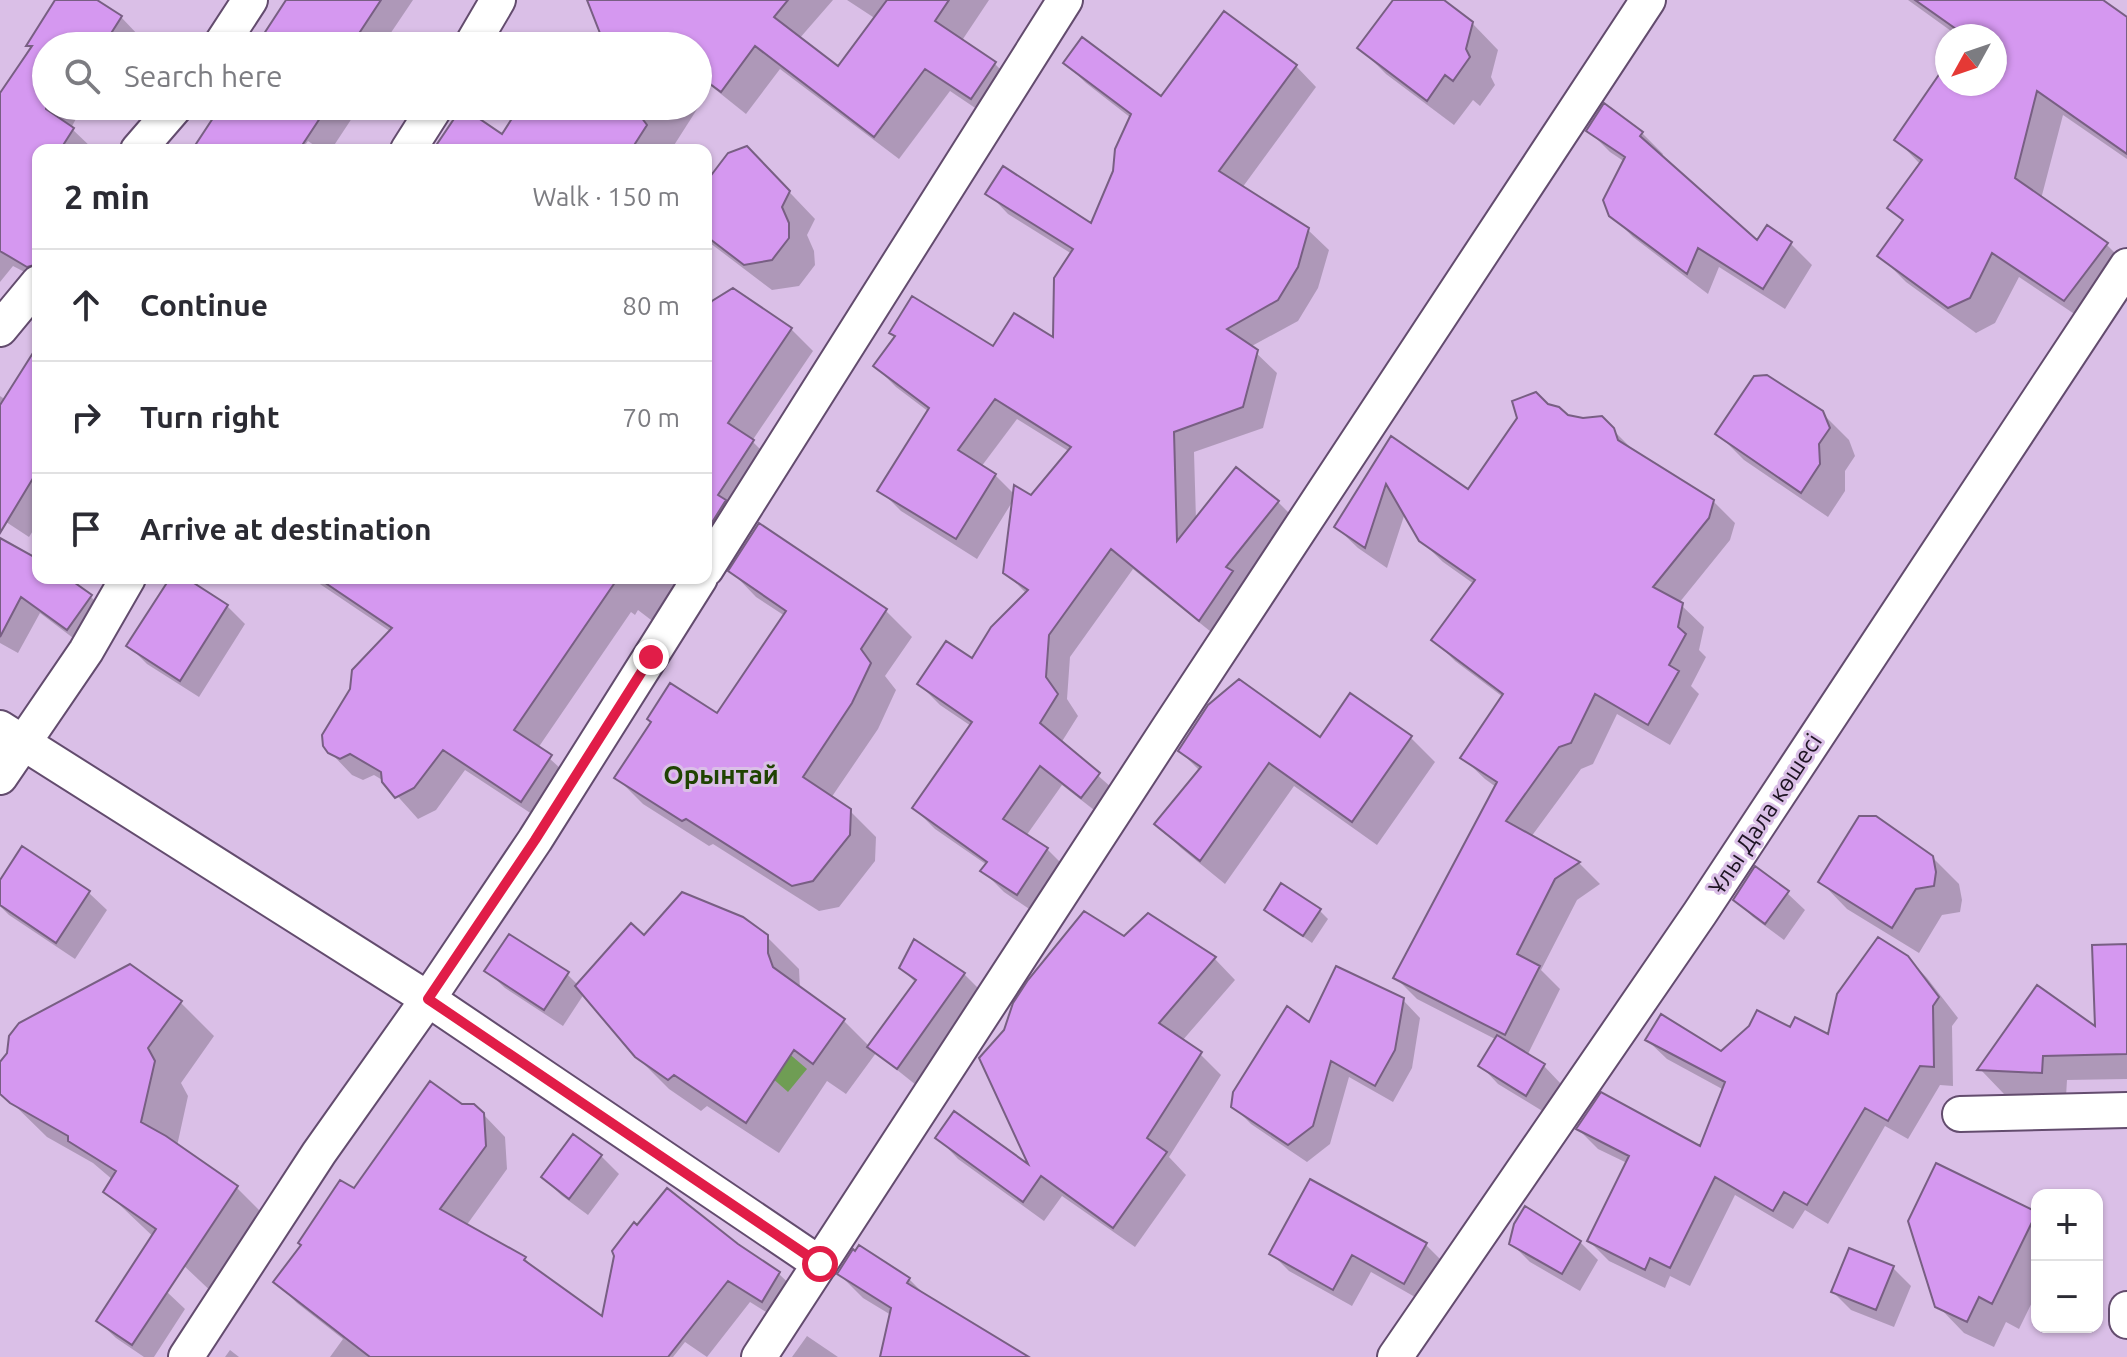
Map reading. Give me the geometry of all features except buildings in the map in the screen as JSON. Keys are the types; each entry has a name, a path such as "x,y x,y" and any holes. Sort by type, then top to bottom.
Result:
{"street":[{"path":"229,32 250,0"},
{"path":"479,32 498,0"},
{"path":"712,559 1065,0"},
{"path":"759,1357 1648,0"},
{"path":"143,144 164,120"},
{"path":"412,144 427,120"},
{"name":"Ұлы Дала көшесі","path":"1395,1357 1709,900 2127,266"},
{"path":"0,329 32,290"},
{"path":"0,777 11,736 86,651 125,584"},
{"path":"186,1357 319,1153 535,840 696,584"},
{"path":"11,736 428,999 820,1264"},
{"path":"1960,1114 2127,1110"},
{"path":"2127,1309 2127,1321"}],"shaded area":[{"path":"772,1039 807,1069 788,1092 753,1061"}],"district":[{"name":"Орынтай","path":"721,774"}],"route":[{"path":"651,657 535,840 428,999 820,1264"}]}
